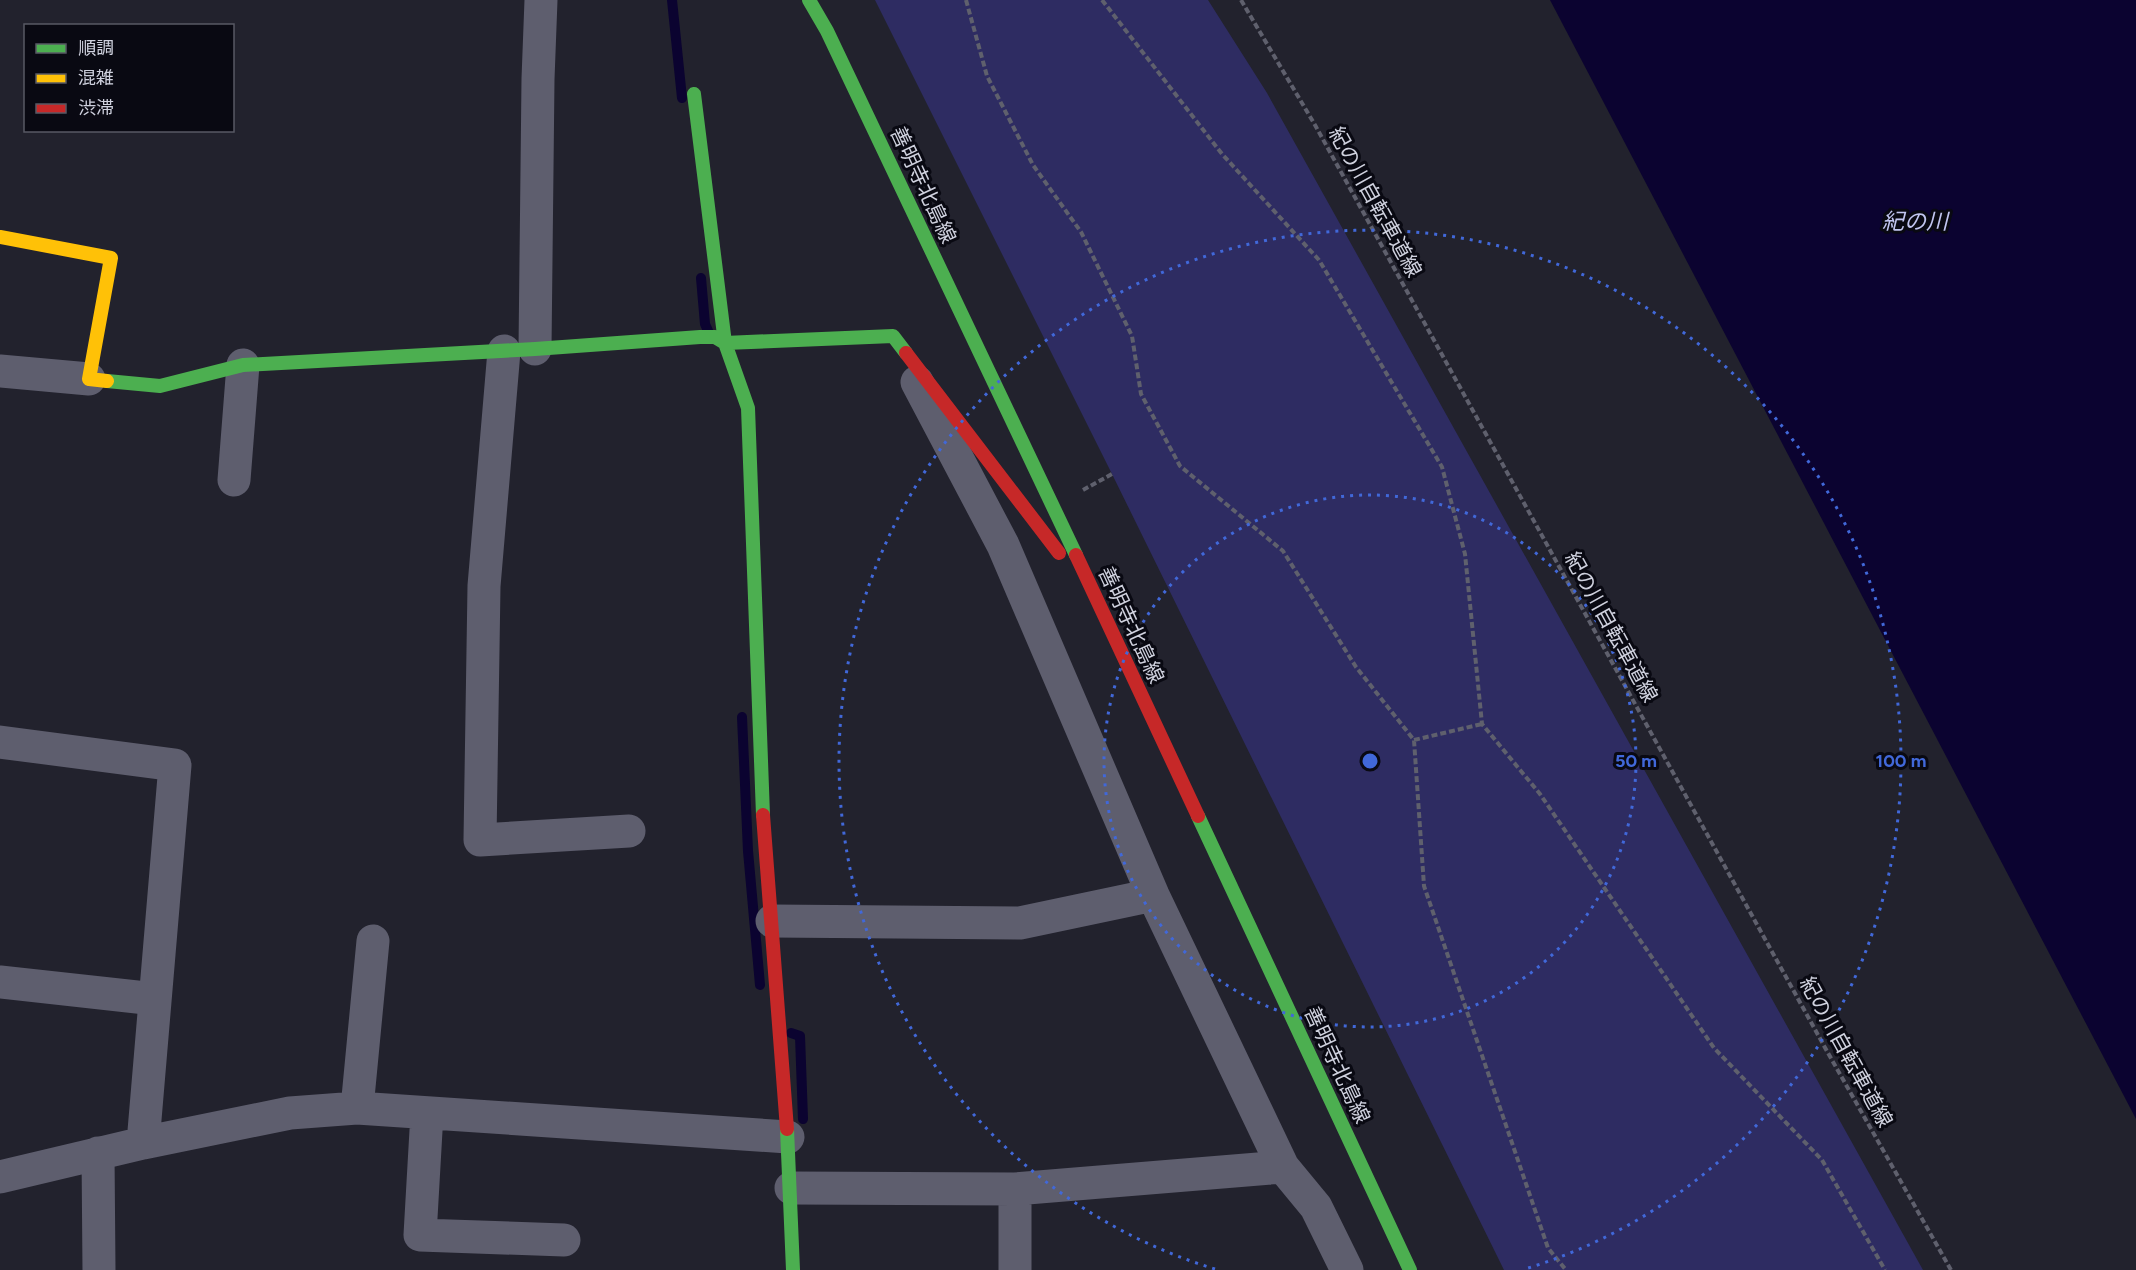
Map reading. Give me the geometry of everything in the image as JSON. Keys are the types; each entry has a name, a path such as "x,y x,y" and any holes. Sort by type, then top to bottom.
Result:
{"street":[{"path":"541,0 520,350 484,586 480,840 629,831"},
{"path":"798,0 827,31"},
{"name":"善明寺北島線","path":"809,0 827,31 1053,506 1410,1270"},
{"path":"694,94 713,339 748,408 761,787 788,1137 802,1188 793,1270"},
{"path":"0,237 111,258 89,379"},
{"path":"893,336 1099,608"},
{"path":"0,371 160,386 243,365 713,339 893,336"},
{"path":"893,336 1003,545 1153,895 1283,1167 1316,1207 1347,1270"},
{"path":"234,480 243,365"},
{"path":"0,742 175,765 143,1143"},
{"path":"772,921 1020,923 1153,895"},
{"path":"357,1108 373,941"},
{"path":"0,982 155,999"},
{"path":"0,1177 143,1143 290,1113 357,1108 788,1137"},
{"path":"427,1113 420,1235 564,1240"},
{"path":"98,1153 99,1270"},
{"path":"802,1188 1015,1189 1283,1167"},
{"path":"1015,1189 1015,1270"}],"path":[{"path":"966,0 987,76 1033,165 1081,232 1132,336 1141,394 1180,466 1283,551 1356,667 1414,740 1424,886 1548,1248 1566,1270"},
{"path":"1102,0 1222,154 1319,260 1442,467 1465,554 1482,724 1540,794 1714,1048 1822,1160 1885,1270"},
{"name":"紀の川自転車道線","path":"1241,0 1367,217 1828,1053 1951,1270"},
{"path":"1076,494 1112,474"},
{"path":"1414,740 1482,724"}],"shaded area":[{"path":"875,0 1208,0 1267,93 1923,1270 1504,1270 1112,474"}],"water":[{"name":"紀の川","path":"1550,0 2136,0 2136,1119"}],"waterway":[{"path":"672,0 682,98"},
{"path":"701,278 705,324 709,333"},
{"path":"742,717 748,851 760,985"},
{"path":"791,1033 800,1036 803,1119"}],"traffic: fast":[{"path":"809,0 827,31 1076,555"},
{"path":"694,94 725,343 748,408 763,815"},
{"path":"107,381 160,386 243,365 535,349 700,337 715,337 725,343 893,336 906,353"},
{"path":"1198,816 1410,1270"},
{"path":"787,1129 793,1270"}],"traffic: slow":[{"path":"0,237 111,258 89,379 107,381"}],"traffic: jam":[{"path":"906,353 1059,553"},
{"path":"1076,555 1198,816"},
{"path":"763,815 787,1129"}]}
